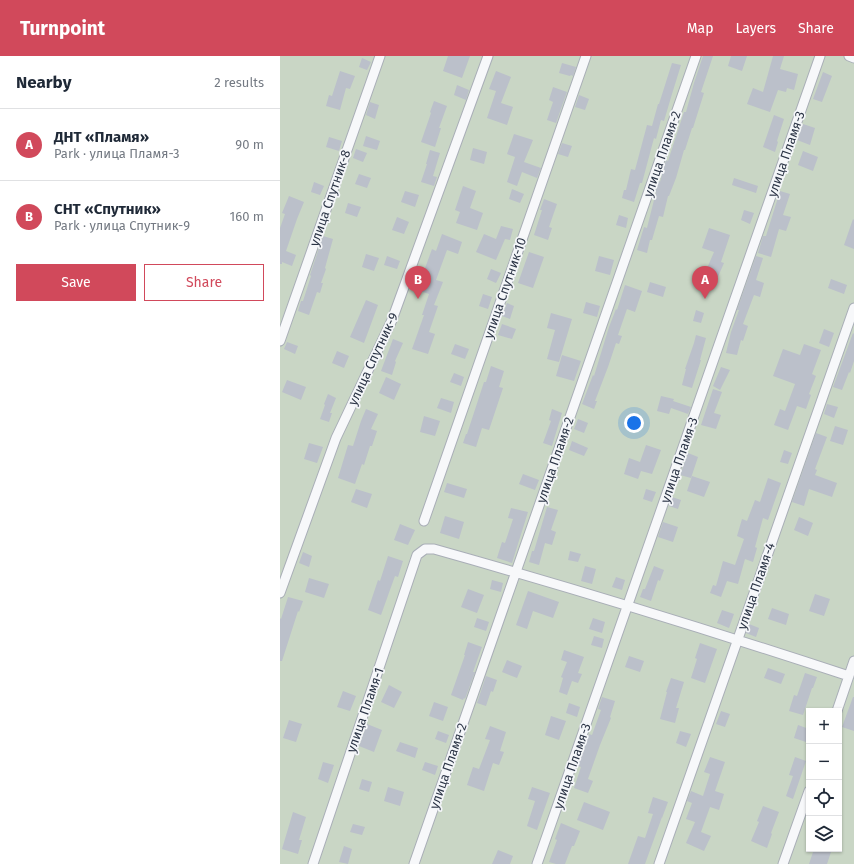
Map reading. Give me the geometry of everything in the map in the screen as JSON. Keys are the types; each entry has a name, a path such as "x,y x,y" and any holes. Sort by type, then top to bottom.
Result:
{"street":[{"name":"улица Спутник-8","path":"280,341 380,56"},
{"name":"улица Спутник-9","path":"280,593 336,438 392,320 488,56"},
{"name":"улица Спутник-10","path":"424,521 586,56"},
{"name":"улица Пламя-2","path":"414,864 696,56"},
{"name":"улица Пламя-3","path":"537,864 820,56"},
{"path":"849,56 854,58"},
{"name":"улица Пламя-4","path":"658,864 854,308"},
{"name":"улица Пламя-1","path":"313,864 417,555 425,549 434,549 516,572"},
{"path":"516,572 849,676"},
{"path":"838,708 854,661"},
{"path":"783,864 806,799"}],"green space":[{"path":"280,56 854,56 854,864 280,864"}],"building":[{"path":"448,56 470,56 462,78 443,71"},
{"path":"703,56 713,56 701,92 704,93 676,178 668,196 663,217 659,216 647,253 637,250 644,227 647,228 655,191 659,181 660,182 666,160 668,161 684,112 686,112"},
{"path":"731,56 747,56 742,71 728,66"},
{"path":"773,56 784,56 780,69 798,74 794,90 787,88 786,92 778,90 770,112 747,104 753,88 763,92"},
{"path":"362,58 371,62 367,70 359,67"},
{"path":"562,63 576,67 573,76 559,73"},
{"path":"672,63 681,65 664,121 661,120 656,139 654,138 642,183 640,183 634,202 622,198 624,190 626,190 631,169 635,170 647,125 652,126"},
{"path":"340,71 355,76 350,89 346,88 340,110 326,106 329,95 332,96"},
{"path":"496,71 511,77 501,103 513,107 507,125 487,118 496,91 489,89"},
{"path":"823,72 832,76 822,102 813,99"},
{"path":"457,85 469,90 466,100 454,95"},
{"path":"553,87 567,92 556,123 547,120 553,102 549,100"},
{"path":"579,95 589,99 585,110 575,107"},
{"path":"434,101 447,106 439,128 441,128 435,147 421,142"},
{"path":"370,102 379,105 375,119 366,115"},
{"path":"774,115 784,119 775,152 763,147"},
{"path":"803,124 815,128 810,145 797,140"},
{"path":"514,134 533,140 524,162 541,168 537,178 522,172 517,186 507,182 515,157 507,154"},
{"path":"366,136 380,141 377,150 363,146"},
{"path":"329,137 342,141 339,151 326,147"},
{"path":"562,143 572,146 568,157 558,154"},
{"path":"473,148 487,152 484,164 470,160"},
{"path":"356,149 367,153 363,162 353,158"},
{"path":"430,150 440,153 433,176 437,177 434,186 421,182"},
{"path":"803,151 818,157 813,171 798,165"},
{"path":"359,174 371,178 367,188 355,184"},
{"path":"734,178 758,186 756,193 732,185"},
{"path":"314,182 324,186 320,195 311,192"},
{"path":"463,186 476,191 470,208 483,213 477,230 456,223 460,212 455,210"},
{"path":"512,189 524,194 520,203 509,199"},
{"path":"405,191 419,195 415,207 401,202"},
{"path":"780,191 790,194 783,215 791,217 786,231 779,229 771,257 758,253 763,236 766,236"},
{"path":"289,196 304,202 286,251 296,255 292,266 282,262 282,264 280,264 280,228 285,214 282,213"},
{"path":"544,199 557,204 549,227 552,228 548,240 534,235"},
{"path":"348,203 361,207 357,217 345,213"},
{"path":"744,210 754,213 750,224 741,220"},
{"path":"619,215 628,218 626,228 616,225"},
{"path":"397,217 409,222 404,234 392,230"},
{"path":"853,219 854,220 854,249 844,245"},
{"path":"501,226 513,229 510,240 505,239 496,260 476,252 484,234 496,239"},
{"path":"709,228 730,235 721,262 724,263 717,279 705,273 714,252 702,248"},
{"path":"442,234 462,242 458,254 447,250 436,280 443,282 434,305 438,306 429,332 435,334 428,354 412,349 424,315 422,315 429,294 417,290 432,249 436,251"},
{"path":"323,236 333,239 321,283 323,283 320,293 317,292 309,315 298,311 301,301 303,301"},
{"path":"529,252 544,257 533,288 518,283"},
{"path":"366,254 379,258 374,271 362,267"},
{"path":"387,256 400,261 397,269 384,265"},
{"path":"599,256 614,260 610,275 595,271"},
{"path":"756,256 763,258 756,280 764,283 760,297 754,295 743,324 748,326 743,341 741,340 737,355 726,353 731,332 739,310 737,310"},
{"path":"491,269 501,273 496,283 487,279"},
{"path":"831,279 847,285 844,294 828,288"},
{"path":"650,282 666,287 663,297 647,292"},
{"path":"625,285 642,291 635,312 627,309 618,335 622,336 619,344 616,343 595,401 597,401 594,409 582,404 593,375 594,376 609,327 616,309 617,310"},
{"path":"483,294 492,297 488,309 479,306"},
{"path":"366,300 378,305 364,343 350,337"},
{"path":"586,302 600,306 597,317 583,313"},
{"path":"507,303 514,306 510,319 502,316"},
{"path":"696,310 704,313 701,323 693,321"},
{"path":"551,313 572,319 559,362 547,359 555,330 547,328"},
{"path":"502,324 516,329 512,339 498,335"},
{"path":"824,329 834,333 829,347 819,343"},
{"path":"853,333 854,361 842,390 833,387"},
{"path":"696,335 706,338 692,388 682,385 685,369"},
{"path":"393,339 403,343 395,361 392,375 381,371"},
{"path":"287,342 298,346 295,354 284,349"},
{"path":"455,344 469,349 465,359 451,354"},
{"path":"804,344 821,350 812,374 816,376 809,394 811,395 806,409 797,406 788,430 774,425 780,409 785,411 795,384 773,376 783,349 800,355"},
{"path":"337,351 349,356 344,368 332,363"},
{"path":"562,355 581,361 574,381 556,376"},
{"path":"491,366 504,371 499,387 503,388 489,430 482,428 476,447 463,443"},
{"path":"721,367 730,370 720,390 713,386"},
{"path":"454,373 464,377 461,386 450,382"},
{"path":"386,377 401,384 394,400 379,393"},
{"path":"287,380 306,387 301,400 282,392"},
{"path":"713,389 722,392 714,413 721,415 716,429 701,425"},
{"path":"328,394 336,398 330,413 332,413 329,422 320,419"},
{"path":"661,396 674,399 673,401 691,407 688,414 671,408 669,414 657,411"},
{"path":"441,398 454,402 451,413 437,408"},
{"path":"827,404 838,407 834,418 824,414"},
{"path":"366,409 378,414 371,429 377,431 364,465 362,464 355,484 338,478 348,445 353,446"},
{"path":"552,409 562,413 552,446 543,443 551,421 549,420"},
{"path":"424,416 440,421 435,436 420,432"},
{"path":"578,419 588,423 584,433 574,429"},
{"path":"835,426 848,430 843,445 830,441"},
{"path":"816,433 827,437 815,469 817,470 815,475 837,483 832,497 809,489 804,506 792,502"},
{"path":"572,441 588,448 584,456 569,450"},
{"path":"309,443 323,447 317,463 304,459"},
{"path":"646,445 661,450 652,474 641,471 638,479 624,474 629,458 640,462"},
{"path":"784,450 792,453 788,464 780,462"},
{"path":"688,453 698,457 691,478 680,475"},
{"path":"523,474 539,480 535,490 519,484"},
{"path":"692,476 710,482 704,497 687,491"},
{"path":"768,478 781,483 768,520 763,518 755,547 757,548 753,562 745,559 738,584 727,581 721,597 710,593 713,585 716,586 723,561 735,565 744,539 737,536 742,519 747,521 755,500 760,502"},
{"path":"447,483 467,489 464,498 444,492"},
{"path":"356,489 372,494 367,508 351,502"},
{"path":"646,489 656,492 652,502 643,499"},
{"path":"672,497 681,500 678,509 669,506"},
{"path":"547,507 558,510 551,530 556,532 552,545 545,543 539,565 529,562 532,551 534,551"},
{"path":"511,508 528,512 512,563 497,558 502,542 505,543 513,519 508,518"},
{"path":"445,516 464,522 459,539 440,533"},
{"path":"799,517 813,523 808,536 794,530"},
{"path":"663,522 678,527 673,542 658,537"},
{"path":"400,524 415,530 408,545 394,540"},
{"path":"570,551 581,554 578,562 568,560"},
{"path":"303,552 312,556 309,567 299,563"},
{"path":"388,556 403,561 398,577 395,576 381,615 368,610"},
{"path":"585,566 596,569 592,584 581,581"},
{"path":"654,566 664,570 660,581 658,580 651,601 640,597 643,589 645,589"},
{"path":"616,577 625,580 622,590 612,587"},
{"path":"309,578 329,584 324,598 305,592"},
{"path":"492,580 503,583 501,592 490,589"},
{"path":"468,589 484,595 477,613 461,607"},
{"path":"528,591 559,602 553,618 533,611 527,629 516,625"},
{"path":"815,594 830,599 824,616 809,611"},
{"path":"288,597 303,601 299,612 298,611 282,661 280,661 280,618 281,619"},
{"path":"772,608 789,614 786,625 768,619"},
{"path":"722,610 734,614 729,628 717,623"},
{"path":"477,618 489,622 486,631 474,627"},
{"path":"593,618 605,622 602,633 589,629"},
{"path":"749,624 759,628 756,637 746,633"},
{"path":"594,636 604,639 602,648 591,645"},
{"path":"468,642 482,647 473,672 475,672 465,699 464,698 463,700 451,695"},
{"path":"700,643 717,649 705,683 691,678"},
{"path":"564,650 584,657 578,673 582,674 578,683 572,681 567,695 559,692 563,678 561,677 567,662 561,660"},
{"path":"629,656 644,661 640,672 625,667"},
{"path":"507,660 522,666 517,678 502,672"},
{"path":"768,668 785,674 781,684 764,678"},
{"path":"805,673 817,677 803,715 789,711 794,695 797,696"},
{"path":"486,676 497,680 493,692 491,691 486,706 477,703"},
{"path":"671,678 684,682 676,708 679,708 675,723 660,719 666,692"},
{"path":"389,685 402,692 394,708 381,702"},
{"path":"343,691 356,696 350,711 337,707"},
{"path":"602,697 615,701 610,717 611,718 588,779 593,781 588,793 574,788 581,767 578,766 589,734 592,735 601,710 598,709"},
{"path":"853,697 854,697 854,731 842,727"},
{"path":"434,702 448,707 443,721 429,716"},
{"path":"569,703 580,707 577,717 566,713"},
{"path":"721,711 730,714 725,727 716,724"},
{"path":"551,716 566,721 559,740 545,735"},
{"path":"289,720 302,724 296,742 283,738"},
{"path":"367,724 382,730 374,752 359,746"},
{"path":"798,725 806,728 806,742 794,738"},
{"path":"490,726 506,732 500,751 504,752 499,765 493,763 484,791 467,785 473,767 479,769 490,740 485,739"},
{"path":"438,731 449,735 446,743 435,739"},
{"path":"680,731 691,734 686,747 676,743"},
{"path":"400,742 418,748 415,758 396,751"},
{"path":"710,757 725,762 715,791 724,794 719,810 710,807 701,832 711,836 704,851 686,843 695,822 686,819 692,803 687,801 691,791 703,796 710,774 704,772"},
{"path":"795,757 806,761 793,799 786,796 793,776 789,775"},
{"path":"323,762 334,765 328,783 318,779"},
{"path":"425,762 438,766 435,775 422,770"},
{"path":"362,779 372,782 369,792 359,789"},
{"path":"388,787 404,792 400,806 384,801"},
{"path":"532,787 550,793 537,830 527,826 535,801 528,799"},
{"path":"653,797 668,802 645,864 628,864 638,836 645,838 653,814 648,813"},
{"path":"584,802 610,812 603,830 577,820"},
{"path":"763,806 779,812 767,848 751,841 759,822 757,821"},
{"path":"293,812 306,817 299,840 302,840 298,854 282,849"},
{"path":"561,823 580,831 565,864 556,864 549,862"},
{"path":"353,824 365,827 362,835 350,832"},
{"path":"344,846 352,849 348,864 339,862"},
{"path":"498,850 513,856 510,864 492,864"},
{"path":"813,852 831,852 827,864 809,864"}],"place":[{"name":"СНТ «Спутник»","path":"418,299"},
{"name":"ДНТ «Пламя»","path":"705,299"}]}
